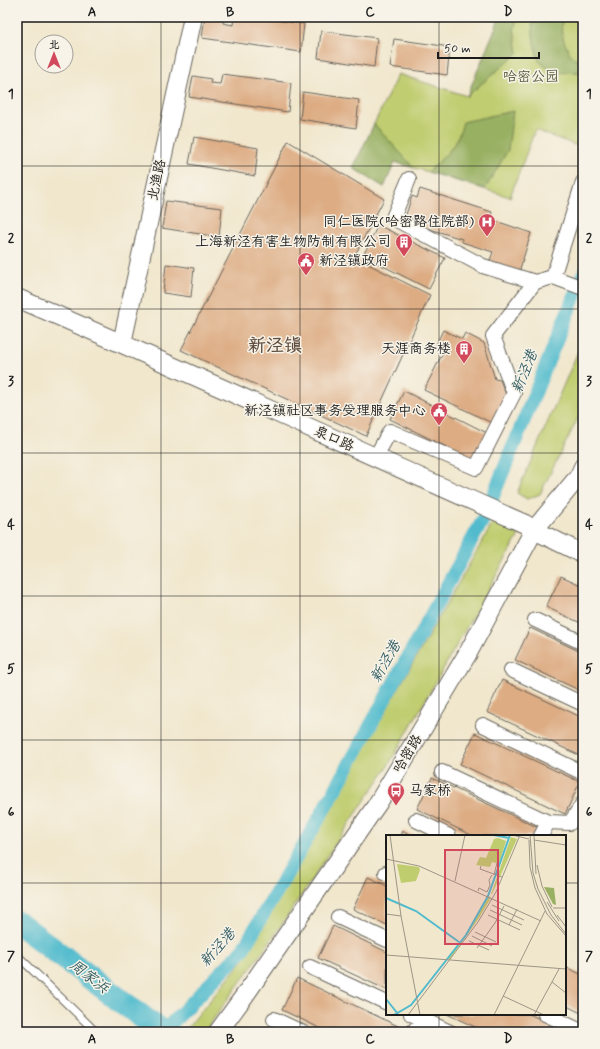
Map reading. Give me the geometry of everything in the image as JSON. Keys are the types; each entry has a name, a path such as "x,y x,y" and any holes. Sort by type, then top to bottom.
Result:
{"street":[{"name":"北渔路","path":"122,343 193,17"},
{"path":"409,179 393,218 483,266 535,282 553,277 583,288"},
{"path":"553,277 583,182"},
{"path":"375,458 390,431 476,468 514,393 493,336 535,282"},
{"name":"泉口路","path":"17,298 122,343 476,503 583,554"},
{"name":"哈密路","path":"218,1032 378,803 468,653 529,527 579,476 583,467"},
{"path":"534,620 583,643"},
{"path":"510,670 583,704"},
{"path":"483,725 583,773"},
{"path":"442,772 548,822 570,823 583,803"},
{"path":"416,820 447,835"},
{"path":"542,835 548,822"},
{"path":"338,917 386,940"},
{"path":"310,967 386,1003"},
{"path":"547,1015 581,1031"},
{"path":"413,1032 421,1016 450,1032"},
{"path":"274,1019 302,1032"}],"lane":[{"path":"17,955 96,1032"}],"green space":[{"name":"哈密公园","path":"500,17 583,17 583,148 535,130 510,197 395,162 384,187 353,168 398,74 467,96"},
{"path":"500,17 518,17 514,28 518,53 467,96"},
{"path":"535,17 563,17 562,30 565,44 572,56 583,63 583,81 581,72 553,73 539,61 534,43 532,25"},
{"path":"513,111 508,150 485,189 428,172 450,150 458,137 463,122"},
{"path":"374,124 414,168 395,162 384,187 353,168"},
{"path":"583,340 583,408 540,494 527,499 517,493"},
{"path":"494,521 519,535 388,766 274,936 204,1032 184,1032 244,959"}],"building":[{"path":"205,17 223,19 223,23 233,25 234,17 253,17 304,24 301,52 202,38"},
{"path":"321,31 377,38 374,67 318,58"},
{"path":"394,39 450,47 447,75 390,67"},
{"path":"222,74 291,83 288,112 189,97 193,76 211,79 210,83 220,84"},
{"path":"303,92 359,100 356,128 300,119"},
{"path":"194,137 258,148 255,176 189,164"},
{"name":"新泾镇政府","path":"288,141 384,199 354,257 430,295 366,436 181,350"},
{"path":"420,189 492,212 490,219 531,233 519,272 489,263 493,252 462,242 462,239 404,221 412,196 417,198"},
{"path":"166,201 222,208 219,237 162,228"},
{"name":"上海新泾有害生物防制有限公司","path":"378,225 445,258 429,289 363,256"},
{"path":"166,264 194,268 191,297 163,293"},
{"name":"天涯商务楼","path":"443,330 462,339 465,333 484,343 495,379 500,380 507,397 494,424 424,390 445,349 436,345"},
{"name":"新泾镇社区事务受理服务中心","path":"404,391 487,433 473,460 390,419"},
{"path":"561,576 583,586 583,624 546,607"},
{"path":"530,628 583,653 583,692 515,660"},
{"path":"502,680 583,718 583,757 487,712"},
{"path":"475,733 580,782 565,814 460,764"},
{"path":"432,778 537,827 533,835 471,835 417,809"},
{"path":"403,831 412,835 401,835"},
{"path":"368,877 386,886 386,925 353,909"},
{"path":"333,926 386,952 386,990 318,958"},
{"path":"566,967 583,975 583,1014 566,1006"},
{"path":"297,978 402,1028 400,1032 328,1032 282,1010"},
{"path":"449,1015 531,1015 568,1032 486,1032"}],"waterway":[{"name":"新泾港","path":"163,1032 242,951 333,794 484,518 583,275"},
{"name":"周家浜","path":"17,922 162,1032"}],"place":[{"name":"同仁医院(哈密路住院部)","path":"487,237"},
{"name":"上海新泾有害生物防制有限公司","path":"404,257"},
{"name":"新泾镇政府","path":"306,276"},
{"name":"天涯商务楼","path":"464,364"},
{"name":"新泾镇社区事务受理服务中心","path":"439,426"},
{"name":"马家桥","path":"396,806"}],"district":[{"name":"新泾镇","path":"275,346"}]}
